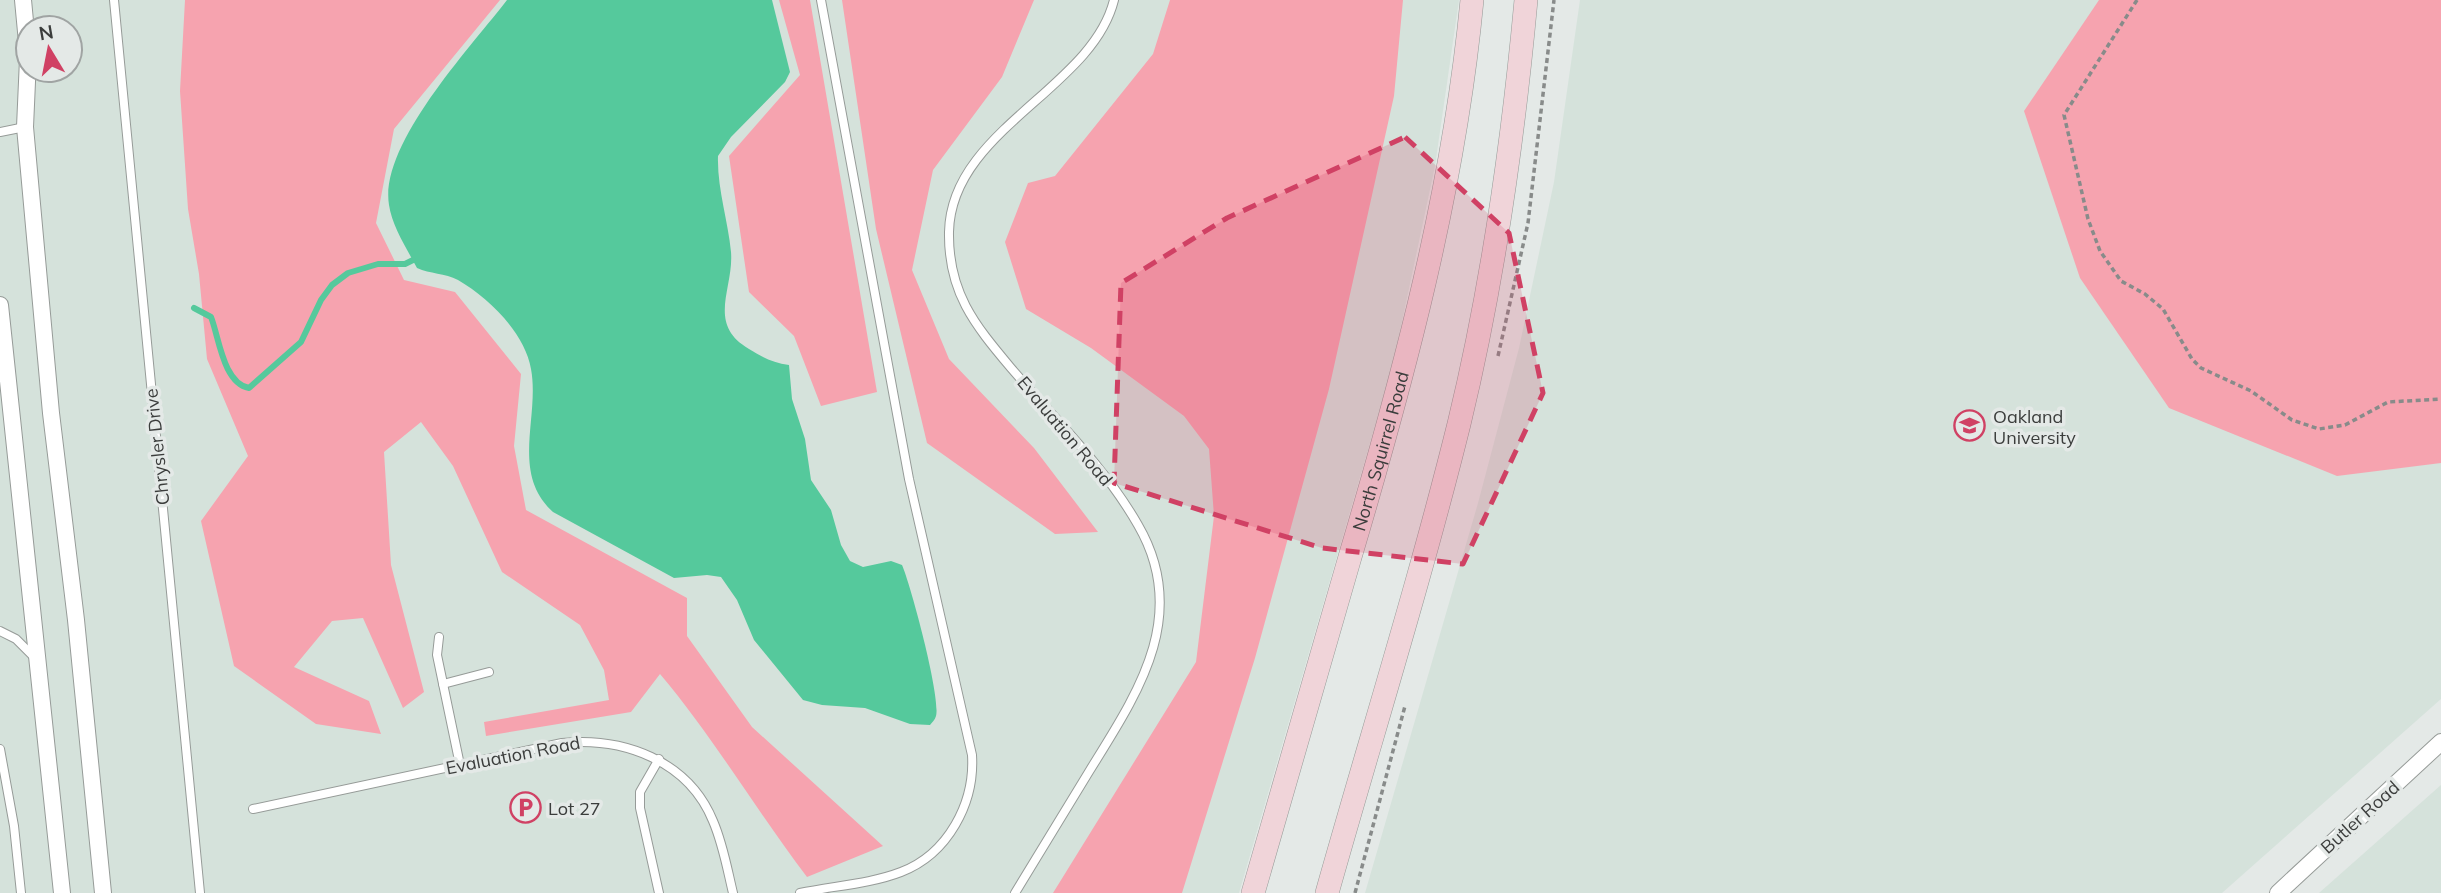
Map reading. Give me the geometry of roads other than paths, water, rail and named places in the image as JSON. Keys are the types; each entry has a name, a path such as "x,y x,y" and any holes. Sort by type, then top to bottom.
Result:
{"main road":[{"name":"North Squirrel Road","path":"1253,893 1393,414 1419,309 1458,112 1472,0"},
{"path":"1327,893 1459,422 1500,220 1513,132 1526,0"}],"street":[{"path":"27,84 24,127 103,893"},
{"path":"0,305 62,893"},
{"name":"Butler Road","path":"2278,893 2441,742"}],"lane":[{"name":"Chrysler Drive","path":"114,0 200,893"},
{"path":"800,893 901,872 927,857 950,834 966,804 973,772 972,755 909,479 821,0"},
{"name":"Evaluation Road","path":"1015,893 1144,681 1156,639 1158,593 1148,545 1122,499 968,314 951,272 949,229 960,186 984,150 1100,35 1114,0"},
{"path":"0,132 24,127"},
{"path":"0,631 27,647 40,669"},
{"path":"439,637 436,655 460,765"},
{"path":"443,684 489,672"},
{"name":"Evaluation Road","path":"253,809 562,743 590,740 625,746 659,760 694,790 712,818 733,893"},
{"path":"0,748 21,893"},
{"path":"659,760 640,792 640,808 659,893"}],"waterway":[{"path":"194,308 211,317 228,369 233,378 249,388 301,342 321,300 332,285 348,273 378,264 405,264 413,260"}],"place":[{"name":"Oakland University","path":"1970,426"},
{"name":"Lot 27","path":"525,808"}]}
